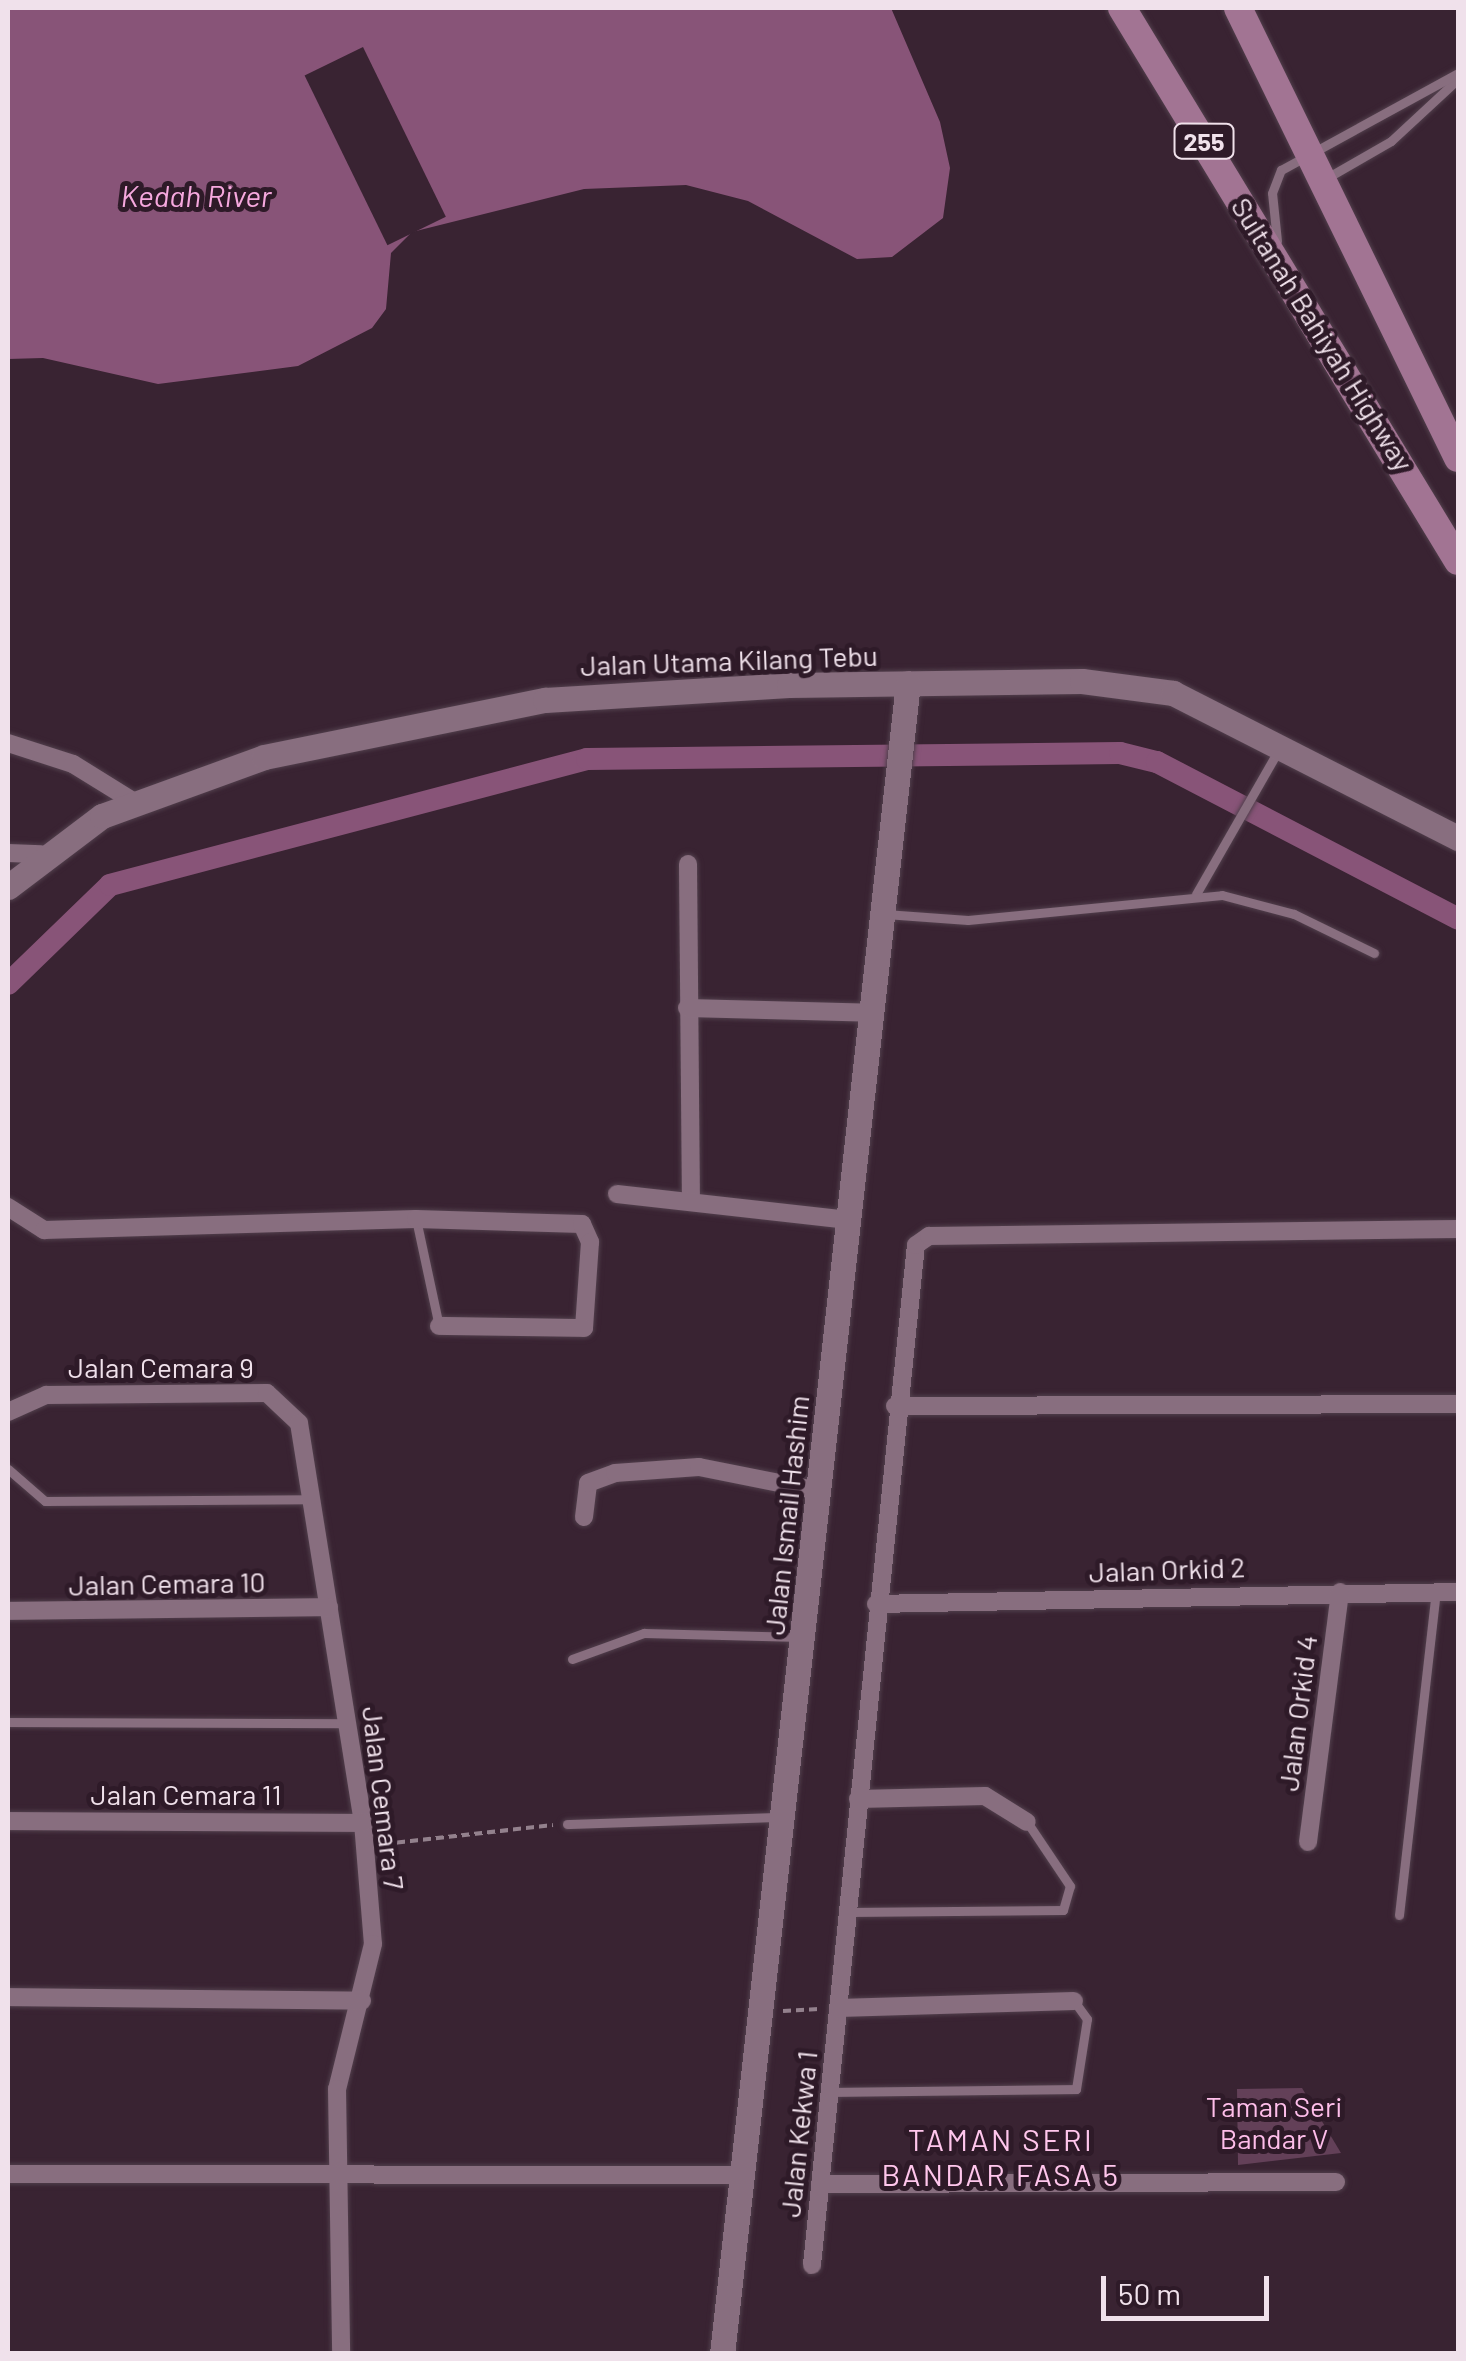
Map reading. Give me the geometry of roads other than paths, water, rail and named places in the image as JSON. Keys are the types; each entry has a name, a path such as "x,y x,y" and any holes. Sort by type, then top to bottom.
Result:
{"main road":[{"name":"Sultanah Bahiyah Highway","path":"1122,8 1458,560"},
{"name":"Sultanah Bahiyah Highway","path":"1238,8 1304,150 1458,458"}],"street":[{"name":"Jalan Ismail Hashim","path":"722,2354 908,683"},
{"name":"Jalan Utama Kilang Tebu","path":"8,887 42,854 133,801 264,758 545,700 908,683 1128,684 1173,693 1282,742 1458,838"},
{"path":"8,743 73,764 133,801"},
{"path":"8,853 42,854"},
{"path":"688,864 690,1202"},
{"path":"686,1008 872,1013"},
{"path":"617,1194 849,1220"},
{"path":"8,1207 44,1230 416,1218 565,1220 582,1224 590,1242 584,1328 438,1326"},
{"name":"Jalan Kekwa 1","path":"812,2265 909,1259 929,1236 1458,1229"},
{"name":"Jalan Cemara 9","path":"10,1409 46,1395 267,1393 299,1423"},
{"path":"895,1406 1458,1404"},
{"name":"Jalan Cemara 7","path":"299,1423 364,1823 374,1944 337,2088 333,2177 342,2354"},
{"path":"584,1517 588,1483 615,1472 699,1468 819,1491"},
{"name":"Jalan Orkid 4","path":"1308,1842 1340,1592"},
{"name":"Jalan Orkid 2","path":"876,1604 1458,1592"},
{"name":"Jalan Cemara 10","path":"8,1611 328,1608"},
{"path":"858,1799 985,1796 1027,1822"},
{"name":"Jalan Cemara 11","path":"8,1820 364,1823"},
{"path":"8,1997 362,2001"},
{"path":"838,2008 1074,2001"},
{"path":"8,2174 744,2175"},
{"path":"820,2184 1336,2182"}],"lane":[{"path":"1285,274 1272,193 1304,150 1458,76"},
{"path":"1320,182 1391,141 1458,76"},
{"path":"1196,894 1227,831 1282,742"},
{"path":"883,914 968,920 1196,894 1294,914 1374,953"},
{"path":"416,1218 438,1326"},
{"path":"8,1468 45,1501 311,1498"},
{"path":"1400,1915 1436,1592"},
{"path":"572,1659 644,1633 803,1637"},
{"path":"8,1722 348,1723"},
{"path":"567,1824 784,1817"},
{"path":"848,1912 1064,1910 1070,1886 1027,1822"},
{"path":"830,2092 1076,2089 1086,2019 1074,2001"}],"water":[{"name":"Kedah River","path":"8,8 891,8 940,122 950,168 943,218 892,257 857,259 748,201 686,185 584,189 412,232 391,253 386,309 372,328 298,366 158,384 43,358 8,359"}],"waterway":[{"path":"8,984 110,885 587,759 1120,753 1157,762 1458,919"}],"district":[{"name":"TAMAN SERI BANDAR FASA 5","path":"1001,2156"}],"park label":[{"name":"Taman Seri Bandar V","path":"1274,2122"}]}
